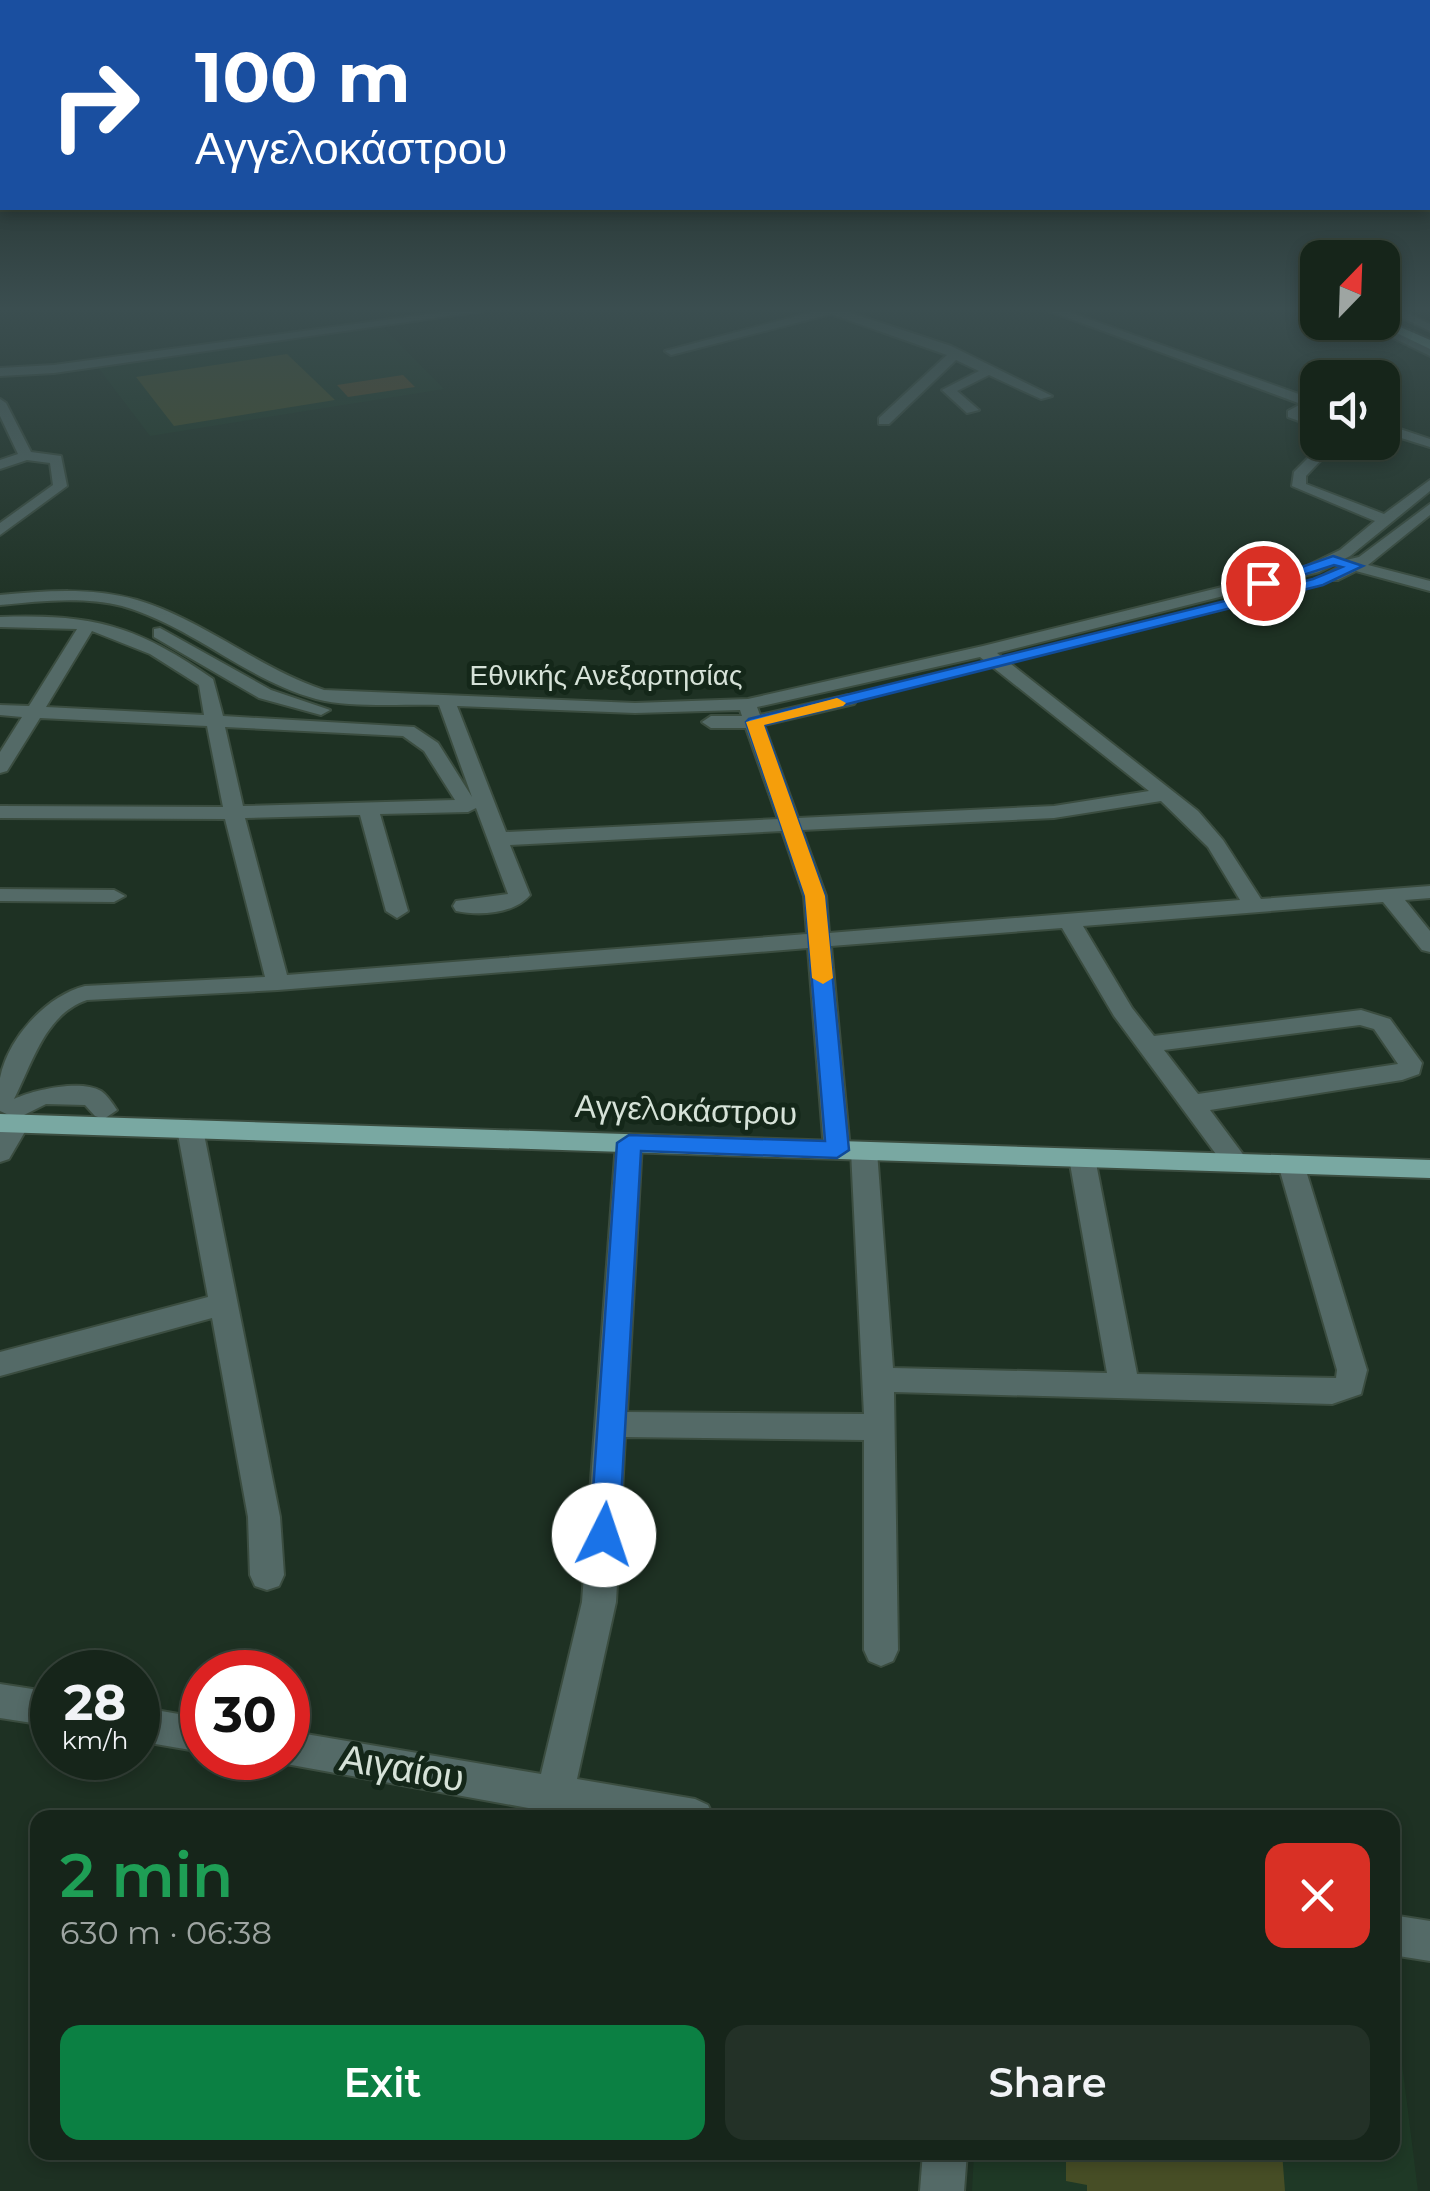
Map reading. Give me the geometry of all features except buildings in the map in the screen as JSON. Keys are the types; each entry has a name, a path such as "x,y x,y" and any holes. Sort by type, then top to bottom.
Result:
{"main road":[{"name":"Αγγελοκάστρου","path":"8,1114 190,1129 1430,1169"}],"street":[{"path":"5,413 26,456"},
{"path":"884,422 893,413"},
{"path":"1400,433 1430,444"},
{"path":"0,465 26,456 56,458 60,486 0,530"},
{"path":"1314,460 1299,475 1299,486 1385,520"},
{"name":"Εθνικής Ανεξαρτησίας","path":"751,713 984,651 1236,591 1333,561 1430,484"},
{"name":"Εθνικής Ανεξαρτησίας","path":"0,611 66,606 115,613 152,628 264,694 302,706 751,713 1002,664 1318,582 1356,566 1430,508"},
{"path":"1333,561 1430,586"},
{"name":"Εθνικής Ανεξαρτησίας","path":"0,600 68,595 116,600 151,611 277,680 301,689 346,698 448,708"},
{"path":"0,622 89,623 124,632 209,686 234,812 278,983"},
{"path":"0,767 89,623"},
{"path":"984,651 1165,794 1206,832 1254,905"},
{"path":"448,708 519,898 511,903 464,906"},
{"path":"0,710 407,731 431,747 468,806 0,812"},
{"path":"751,713 815,896 851,1150 880,1380 881,1650"},
{"path":"497,839 1054,812 1165,794"},
{"path":"368,808 397,911"},
{"path":"0,1153 8,1114 52,1009 68,997 1430,892"},
{"path":"0,895 114,896"},
{"path":"1389,895 1430,945"},
{"path":"1070,922 1122,1011 1236,1163"},
{"path":"1147,1045 1361,1017 1382,1024 1410,1064 1402,1072 1191,1104"},
{"path":"8,1114 42,1096 92,1097 104,1110"},
{"path":"190,1129 264,1517 267,1575"},
{"path":"555,1794 600,1602 629,1143"},
{"path":"1082,1158 1124,1386"},
{"path":"880,1380 1332,1392 1350,1385 1352,1370 1291,1164"},
{"path":"0,1364 225,1303"},
{"path":"612,1424 881,1427"},
{"path":"0,1700 30,1706"},
{"name":"Αιγαίου","path":"310,1753 648,1810"},
{"path":"1400,1935 1430,1941"},
{"path":"942,2191 944,2160"}],"shaded area":[{"path":"133,413 292,413 150,436"},
{"path":"1400,2048 1418,2191 972,2191 974,2160 1400,2160"}],"slow traffic":[{"path":"823,978 815,896 754,722 837,703"}],"route":[{"path":"604,1535 629,1143 837,1150 815,896 754,722 1002,664 1318,582 1356,566 1333,561 1263,583"}]}
